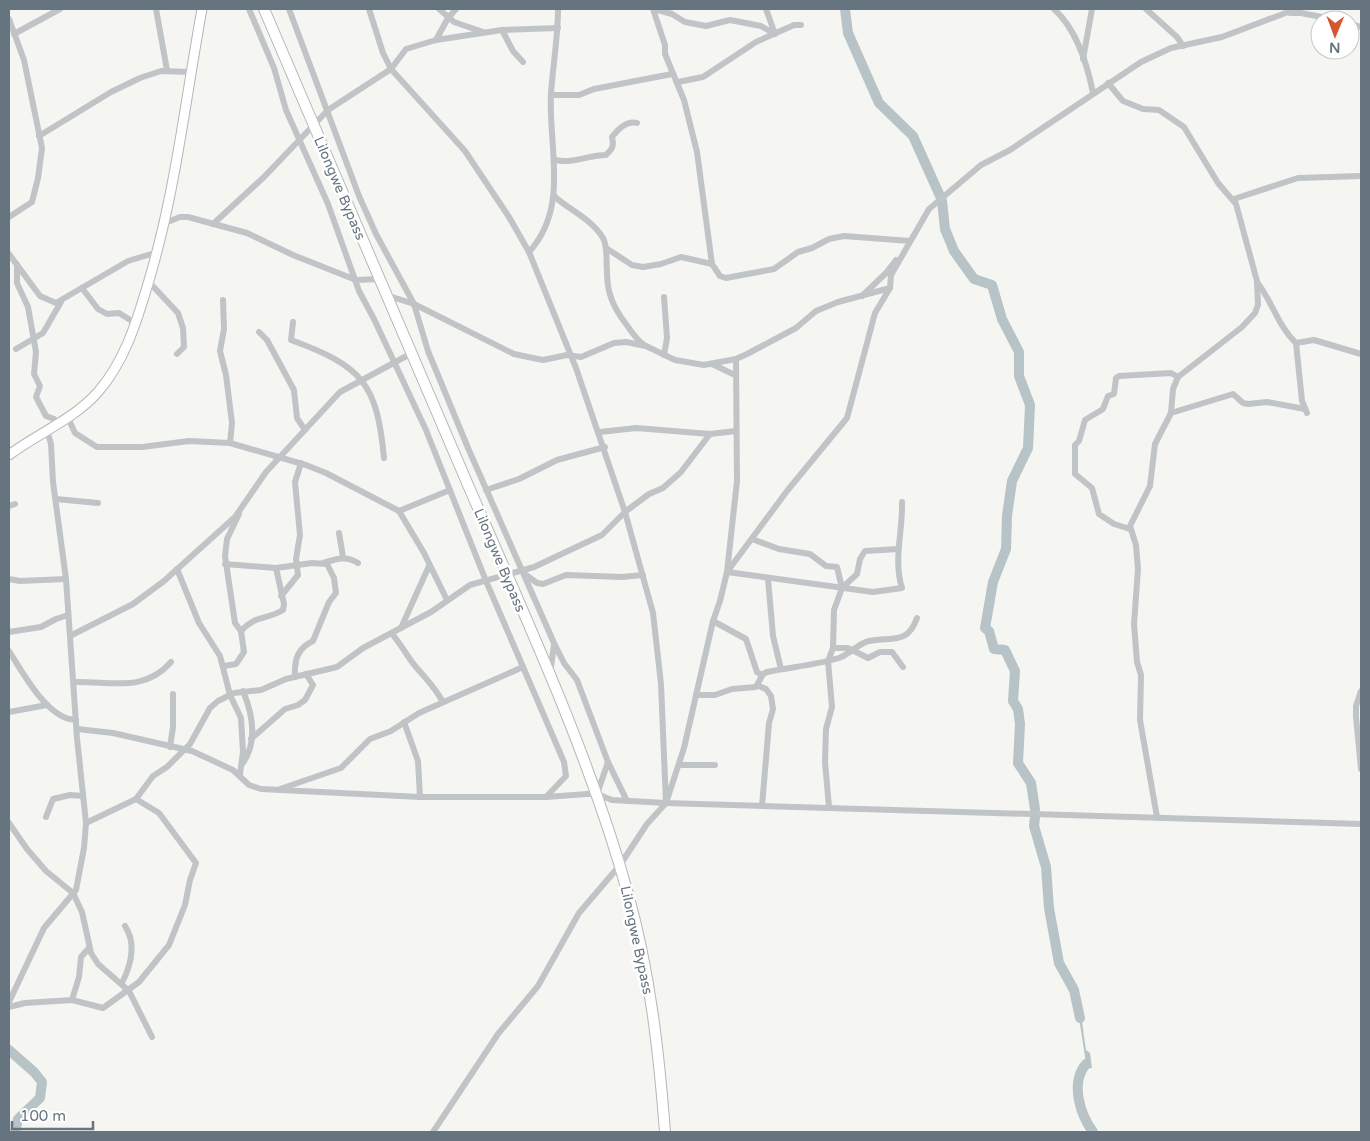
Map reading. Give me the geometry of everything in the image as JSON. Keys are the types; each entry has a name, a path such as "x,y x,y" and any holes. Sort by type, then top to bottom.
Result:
{"main road":[{"name":"Lilongwe Bypass","path":"264,9 507,576 597,794 631,906 649,992 665,1132"}],"street":[{"path":"9,42 60,9"},
{"path":"156,9 167,70"},
{"path":"9,455 68,418 89,401 111,375 124,353 149,282 166,223 202,9"},
{"path":"249,9 274,68 286,110 328,204 359,291 374,318 426,430 486,581 566,771 562,782 546,797"},
{"path":"289,9 359,196 376,234 414,304 428,351 486,490 554,643 564,663 577,680 608,762 627,801"},
{"path":"369,9 383,53 391,69 465,151 509,216 529,252 600,432 626,512 653,613 657,642 666,803"},
{"path":"439,9 448,18 485,33"},
{"path":"436,40 448,18 456,9"},
{"path":"529,252 543,230 554,196 555,160 551,95 558,28 558,9"},
{"path":"654,9 672,14 685,22 706,26 730,20 762,26 775,34"},
{"path":"654,9 672,74 678,82 696,152 712,264 720,276 726,278 774,269 798,252 844,236 910,241"},
{"path":"766,9 775,34"},
{"path":"1054,9 1076,35 1093,93"},
{"path":"1083,60 1092,9"},
{"path":"1146,9 1177,37 1183,46"},
{"path":"727,572 819,450 843,424 850,410 875,313 890,288 891,275 924,215 958,182 981,165 1010,150 1093,93 1156,54 1222,37 1296,9"},
{"path":"1286,14 1310,15"},
{"path":"9,19 24,60 41,153 33,198 28,205 9,217"},
{"path":"678,82 703,77 756,42 794,26 801,25"},
{"path":"212,224 264,177 328,110 391,69 406,49 436,40 502,30 558,28"},
{"path":"502,30 513,51 523,62"},
{"path":"39,136 111,92 155,72 167,70 190,72"},
{"path":"551,95 579,95 594,89 672,74"},
{"path":"1108,84 1123,101 1143,109 1160,110 1184,127 1218,183 1234,200 1257,281 1258,305 1255,313 1242,328 1178,377 1173,389 1171,413 1155,444 1150,486 1132,519 1130,529 1136,545 1138,569 1134,624 1141,675 1140,716 1157,817"},
{"path":"555,160 564,162 596,155 606,155 612,149 612,137 617,129 630,122 637,123"},
{"path":"1234,200 1298,178 1361,176"},
{"path":"554,196 592,224 602,235 606,248 608,290 615,309 633,336 646,346 664,355 694,365 712,364 736,359 796,328 816,311 890,288"},
{"path":"166,223 180,217 247,233 293,255 356,280 379,279"},
{"path":"862,296 886,273 910,241"},
{"path":"606,248 632,265 643,267 681,258 712,264"},
{"path":"16,349 34,340 45,330 61,302 128,261 158,252"},
{"path":"9,254 40,296 52,303 61,302"},
{"path":"17,265 17,283 28,307 34,340 34,374 40,386 36,397 46,416 54,419 57,425"},
{"path":"1171,413 1233,394 1243,403 1267,402 1306,411 1302,401 1296,343 1274,312 1265,292 1257,281"},
{"path":"149,282 180,318 184,347 176,354"},
{"path":"82,288 98,309 107,314 119,313 135,323"},
{"path":"386,295 414,304 514,354 543,360 587,355 614,343 626,342 646,346"},
{"path":"28,307 40,296"},
{"path":"664,297 667,338 664,355"},
{"path":"223,300 224,329 220,351 226,375 232,423 230,443"},
{"path":"293,322 291,340 313,348 342,364 362,379 376,408 381,425 384,458"},
{"path":"259,332 267,340 294,390 297,418 305,430"},
{"path":"1296,343 1314,340 1361,354"},
{"path":"70,636 142,598 235,517 278,458 340,392 412,353"},
{"path":"433,1132 498,1034 538,986 579,913 620,865 646,824 666,803 680,765 712,622 720,601 727,572 737,482 736,359"},
{"path":"712,364 736,375"},
{"path":"1130,529 1114,524 1099,514 1092,488 1075,474 1075,445 1079,441 1085,420 1103,409 1108,396 1114,394 1116,378 1119,376 1171,373 1178,377"},
{"path":"68,418 75,434 92,445 102,448 142,447 190,441 230,443 301,463 347,483 399,511 447,600"},
{"path":"600,432 636,428 710,434 736,431"},
{"path":"47,430 51,444 66,579 76,720 86,823 82,865 73,894 44,928 9,1001 25,1003 72,1000 103,1008 129,991 149,972 171,940 185,906 190,880 196,863 159,813 136,799"},
{"path":"86,823 136,799 153,776 167,767 190,744 213,704 230,695 261,690 295,677 337,667 364,648 392,634 470,585 523,571 602,535 626,512 649,494 663,488 681,472 710,434"},
{"path":"486,490 526,476 557,460 604,447"},
{"path":"281,596 297,577 296,552 300,535 295,482 301,463"},
{"path":"399,511 450,490"},
{"path":"56,499 79,499 98,502"},
{"path":"727,572 768,579 883,592 902,588 897,569 902,502"},
{"path":"224,666 236,664 243,656 241,631 235,623 226,564 227,538 242,507"},
{"path":"339,534 344,558"},
{"path":"752,539 779,549 810,554 826,566 837,568 840,573 842,588"},
{"path":"829,807 825,772 826,729 832,707 828,661 833,648 834,610 842,588 857,574 860,559 865,551 898,549"},
{"path":"226,564 276,568 296,564 323,563 344,558 351,558 358,563"},
{"path":"295,677 296,662 301,648 304,644 313,641 329,602 336,593 334,578 327,564 323,563"},
{"path":"401,628 429,566"},
{"path":"241,631 251,620 272,617 283,610 284,604 276,568"},
{"path":"177,569 199,623 212,640 224,666 230,695 241,718 242,764 240,774"},
{"path":"523,571 531,580 543,584 566,575 622,576 643,574"},
{"path":"9,579 30,581 66,579"},
{"path":"768,579 773,636 781,669"},
{"path":"9,632 42,627 56,618 68,615"},
{"path":"762,676 781,669 828,661 854,651 871,640 890,641 902,638 914,626 917,618"},
{"path":"712,622 746,639 757,672 762,676"},
{"path":"392,634 403,646 415,666 426,676 443,702"},
{"path":"550,678 554,643"},
{"path":"833,648 848,648 868,658 880,652 892,652 903,667"},
{"path":"10,655 47,705 63,719 76,720"},
{"path":"74,682 139,683 163,670 171,662"},
{"path":"278,790 341,768 356,755 366,741 391,731 404,722 443,702 523,667"},
{"path":"242,764 248,754 255,734 267,727 285,709 298,705 305,700 313,685 306,674"},
{"path":"759,686 762,676"},
{"path":"696,695 715,695 732,689 759,686 766,689 771,696 773,709 766,749 762,806"},
{"path":"1361,691 1356,706 1361,769"},
{"path":"243,692 251,711 252,739"},
{"path":"170,747 173,727 173,694"},
{"path":"9,712 47,705"},
{"path":"404,722 418,761 420,796"},
{"path":"77,729 113,733 202,755 240,774 249,785 261,790 420,796 546,797 597,794 604,798 627,801 666,803 1361,824"},
{"path":"597,794 608,762"},
{"path":"680,765 715,765"},
{"path":"46,817 53,799 70,795 83,796"},
{"path":"9,823 27,849 46,871 73,894 82,912 89,948 98,964 129,991 152,1036"},
{"path":"122,983 128,971 132,950 130,934 125,926"},
{"path":"72,1000 79,977 81,957 89,948"}],"shaded area":[{"path":"1077,1005 1081,1009 1086,1050 1090,1053 1092,1068 1083,1069 1079,1079 1079,1068 1086,1063"}],"waterway":[{"path":"845,9 848,33 879,103 913,136 940,196"},
{"path":"942,201 945,229 954,251 974,279 992,285 1002,319 1019,352 1019,376 1030,405 1028,448 1012,481 1007,516 1006,549 993,582 985,628 989,631 994,649 1005,650 1015,671 1013,701 1018,709 1020,724 1018,763 1031,783 1035,809"},
{"path":"1035,817 1034,826 1046,867 1049,908 1059,963 1074,990 1080,1018"},
{"path":"9,1050 34,1072 42,1082 40,1098 18,1119 15,1132"},
{"path":"1086,1064 1081,1072 1078,1089 1081,1108 1093,1132"}]}
